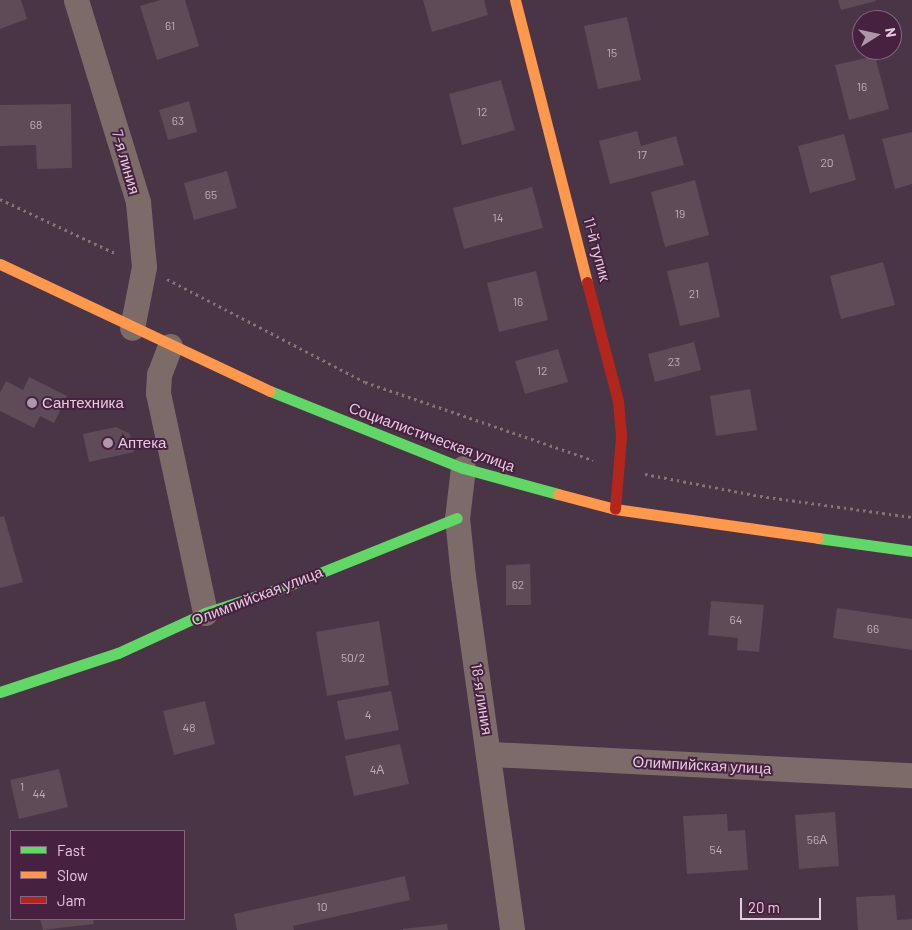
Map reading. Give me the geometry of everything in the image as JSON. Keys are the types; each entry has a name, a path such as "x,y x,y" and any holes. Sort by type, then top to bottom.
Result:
{"street":[{"name":"7-я линия","path":"76,0 138,202 144,267 132,328"},
{"name":"11-й тупик","path":"515,0 604,338 618,401 619,468 615,509"},
{"name":"Социалистическая улица","path":"0,264 268,391 463,468 615,509 912,551"},
{"path":"170,346 158,374 158,393 205,613"},
{"name":"18-я линия","path":"463,468 457,518 491,754 512,930"},
{"name":"Олимпийская улица","path":"0,692 118,653 205,613 284,587 457,518"},
{"name":"Олимпийская улица","path":"491,754 912,775"}],"path":[{"path":"0,199 144,267 364,382 482,426 619,468 760,496 912,517"}],"building":[{"path":"0,0 21,0 27,19 0,29"},
{"path":"160,0 185,0 199,46 157,60 140,6"},
{"path":"423,0 484,0 488,15 432,32"},
{"path":"838,0 876,0 876,1 841,10"},
{"path":"627,17 641,80 598,89 584,26"},
{"path":"857,60 876,60 889,109 849,120 835,65"},
{"path":"501,80 515,130 462,145 449,94"},
{"path":"189,101 197,132 168,140 159,110"},
{"path":"71,104 72,168 37,169 36,145 0,146 0,105"},
{"path":"637,131 641,146 676,136 684,165 610,184 599,141"},
{"path":"912,132 912,184 895,189 882,139"},
{"path":"844,134 856,180 810,193 798,146"},
{"path":"227,171 237,208 194,220 184,183"},
{"path":"695,180 709,235 665,247 651,192"},
{"path":"532,187 543,228 464,249 453,208"},
{"path":"708,262 720,317 680,326 667,271"},
{"path":"883,262 895,305 841,319 830,276"},
{"path":"536,271 548,320 499,332 487,283"},
{"path":"694,342 701,370 655,382 648,354"},
{"path":"558,349 568,382 525,394 515,361"},
{"name":"Сантехника","path":"29,377 67,396 54,423 40,416 34,428 0,411 0,393 6,381 23,390"},
{"path":"750,389 757,430 716,436 710,396"},
{"name":"Аптека","path":"116,427 130,434 134,452 89,462 83,434"},
{"path":"4,516 23,582 0,588 0,517"},
{"path":"530,564 531,605 506,605 506,565"},
{"path":"711,601 764,605 759,652 737,650 738,638 708,635"},
{"path":"837,608 912,619 912,650 833,638"},
{"path":"379,621 389,685 327,696 316,632"},
{"path":"391,691 399,730 345,740 337,701"},
{"path":"205,701 215,744 174,755 163,711"},
{"path":"400,744 409,784 354,796 345,756"},
{"path":"59,769 68,807 19,819 10,780"},
{"path":"835,812 839,866 799,869 795,815"},
{"path":"727,814 728,831 745,830 748,870 687,874 683,816"},
{"path":"405,876 410,900 293,926 294,930 237,930 234,914"},
{"path":"895,895 897,920 912,919 912,930 858,930 856,897"},
{"path":"40,920 93,920 94,924 43,930"},
{"path":"447,924 448,930 403,930 403,929"}],"traffic: fast":[{"path":"270,391 463,468 558,494"},
{"path":"0,692 118,653 205,613 285,587 457,518"},
{"path":"818,538 912,551"}],"traffic: slow":[{"path":"515,0 587,282"},
{"path":"0,264 270,391"},
{"path":"558,494 615,509 818,538"}],"traffic: jam":[{"path":"587,282 618,401 621,437 615,509"}],"place":[{"name":"Сантехника","path":"32,403"},
{"name":"Аптека","path":"108,443"}]}
